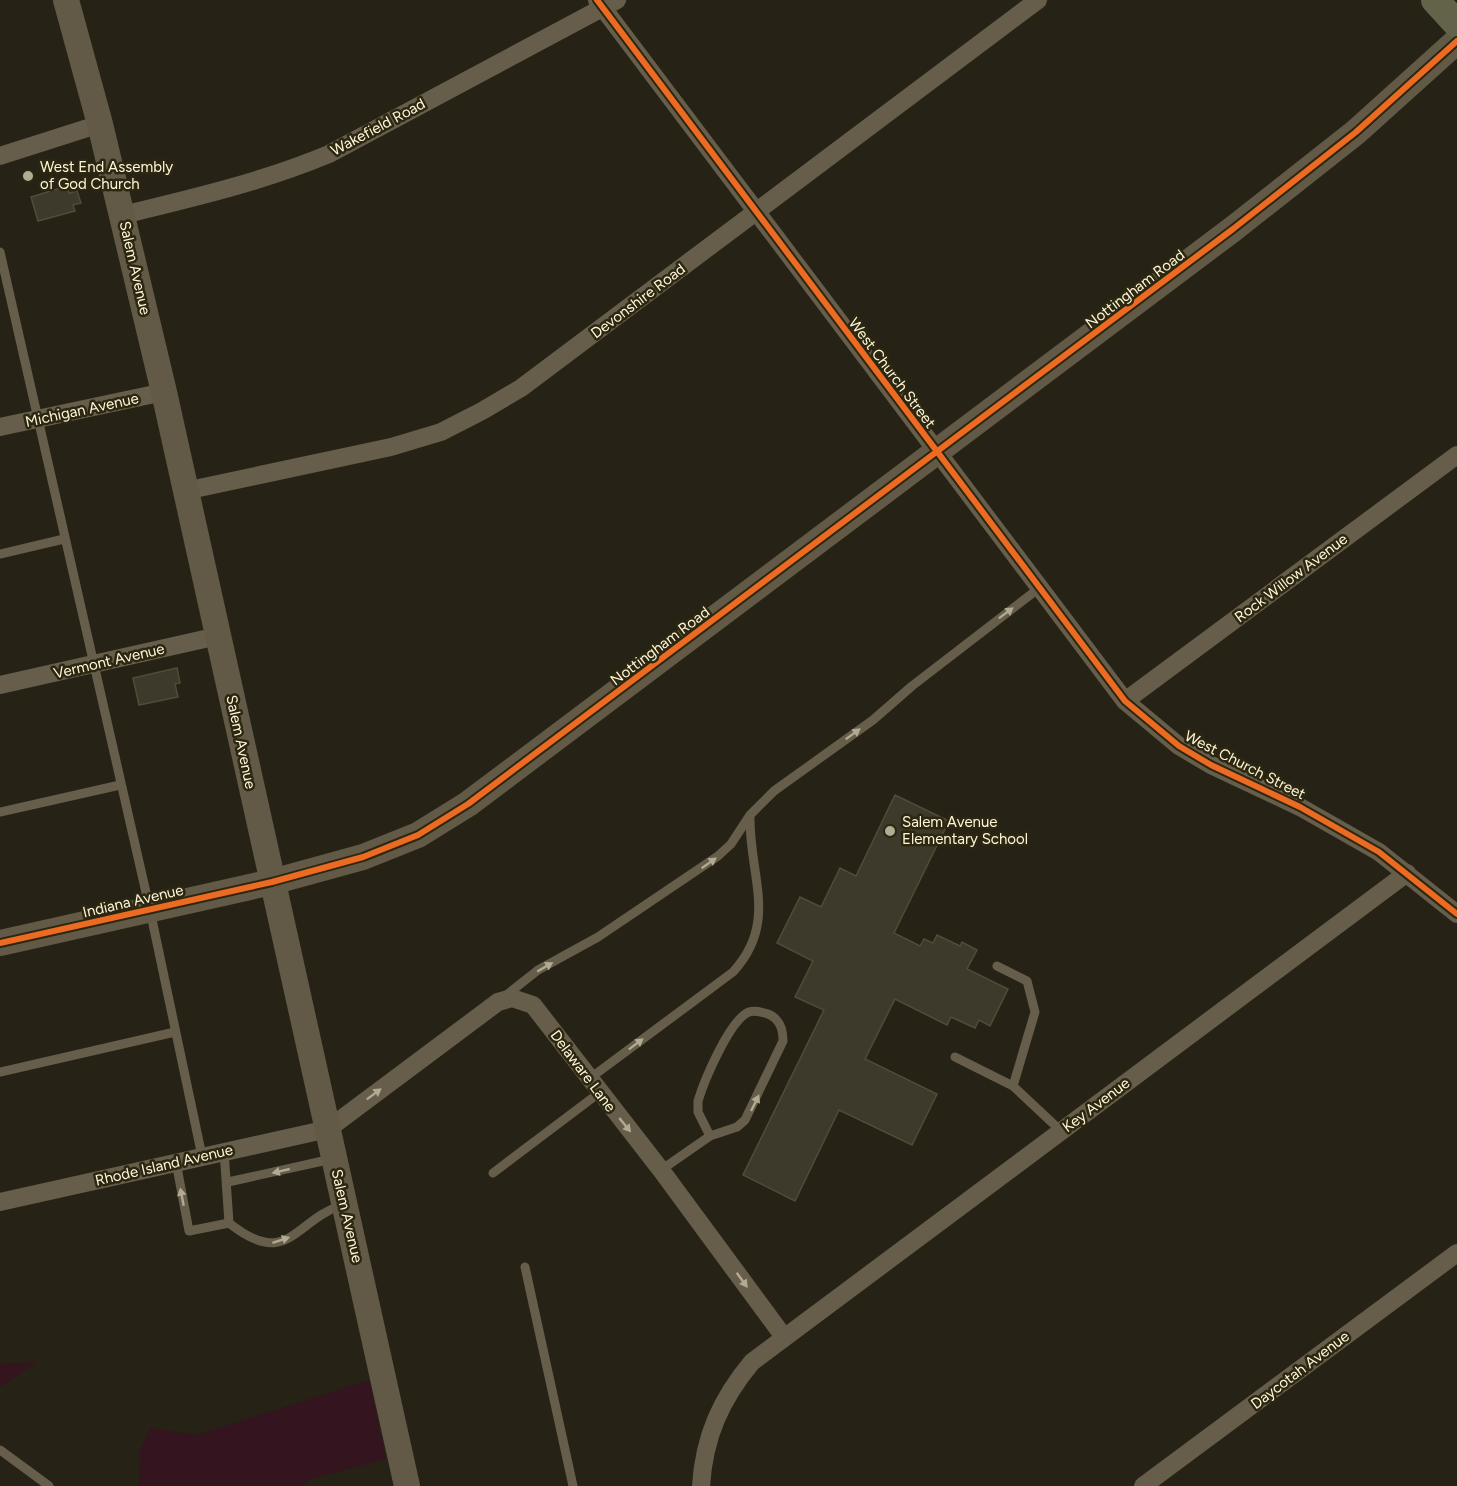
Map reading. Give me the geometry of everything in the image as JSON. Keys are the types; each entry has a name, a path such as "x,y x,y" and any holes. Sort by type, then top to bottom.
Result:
{"main road":[{"name":"Salem Avenue","path":"66,0 123,215 164,392 407,1486"},
{"path":"1435,0 1457,24"},
{"name":"Nottingham Road","path":"272,882 363,858 418,835 468,804 937,454 1356,132 1457,41"},
{"name":"Indiana Avenue","path":"0,943 272,882"}],"street":[{"name":"Devonshire Road","path":"185,491 391,447 441,432 472,417 521,387 1038,0"},
{"name":"West Church Street","path":"606,3 757,212 1038,589 1125,701 1179,746 1343,830 1407,873 1457,914"},
{"name":"Wakefield Road","path":"123,215 235,189 279,175 319,158 606,3"},
{"path":"0,156 100,124"},
{"name":"Michigan Avenue","path":"0,427 164,392"},
{"name":"Rock Willow Avenue","path":"1125,701 1457,455"},
{"name":"Vermont Avenue","path":"0,685 218,636"},
{"name":"Key Avenue","path":"701,1486 702,1462 720,1405 752,1362 1407,873"},
{"name":"Delaware Lane","path":"498,1002 512,998 533,1005 661,1170 784,1337"},
{"path":"328,1129 498,1002"},
{"name":"Rhode Island Avenue","path":"0,1202 328,1129"},
{"name":"Daycotah Avenue","path":"1143,1486 1457,1253"}],"lane":[{"path":"0,252 5,297 39,419 64,540 150,910 202,1156"},
{"path":"0,554 64,540"},
{"path":"498,1002 538,970 598,937 718,856 730,844 750,815 774,791 873,720 912,686 1038,589"},
{"path":"0,812 120,785"},
{"path":"492,1173 733,972 745,958 753,946 759,921 750,838 750,815"},
{"path":"998,966 1027,981 1035,1012 1013,1086"},
{"path":"661,1170 710,1136 737,1127 750,1112 783,1041 780,1024 771,1016 760,1011 750,1012 735,1023 698,1101 698,1112 710,1136"},
{"path":"0,1072 175,1032"},
{"path":"955,1057 1013,1086 1061,1131"},
{"path":"224,1151 228,1182 229,1223"},
{"path":"228,1182 334,1159"},
{"path":"176,1162 189,1231 229,1223 259,1242 275,1243 298,1234 328,1209 344,1204"},
{"path":"525,1267 573,1486"},
{"path":"0,1450 50,1486"}],"shaded area":[{"path":"37,1362 0,1387 0,1364"},
{"path":"369,1380 386,1459 310,1479 302,1486 139,1486 140,1451 151,1428 197,1435"}],"building":[{"path":"67,186 69,193 77,191 81,203 73,205 75,211 38,221 31,197"},
{"path":"177,668 180,683 175,684 178,697 139,705 133,678"},
{"path":"895,795 949,821 894,933 920,946 924,939 933,943 937,935 960,946 962,942 977,950 967,969 1008,989 990,1026 979,1020 975,1028 951,1017 947,1025 895,999 865,1059 937,1094 912,1145 839,1110 795,1201 743,1175 824,1010 795,997 813,961 777,943 800,897 821,907 840,868 856,876"}],"cycle path":[{"path":"597,0 1125,701 1179,746 1211,765 1300,807 1379,852 1457,914"},
{"path":"0,943 272,882 363,857 418,835 468,804 1233,229 1356,132 1457,41"}],"place":[{"name":"West End Assembly of God Church","path":"28,176"},
{"name":"Salem Avenue Elementary School","path":"890,831"}]}
